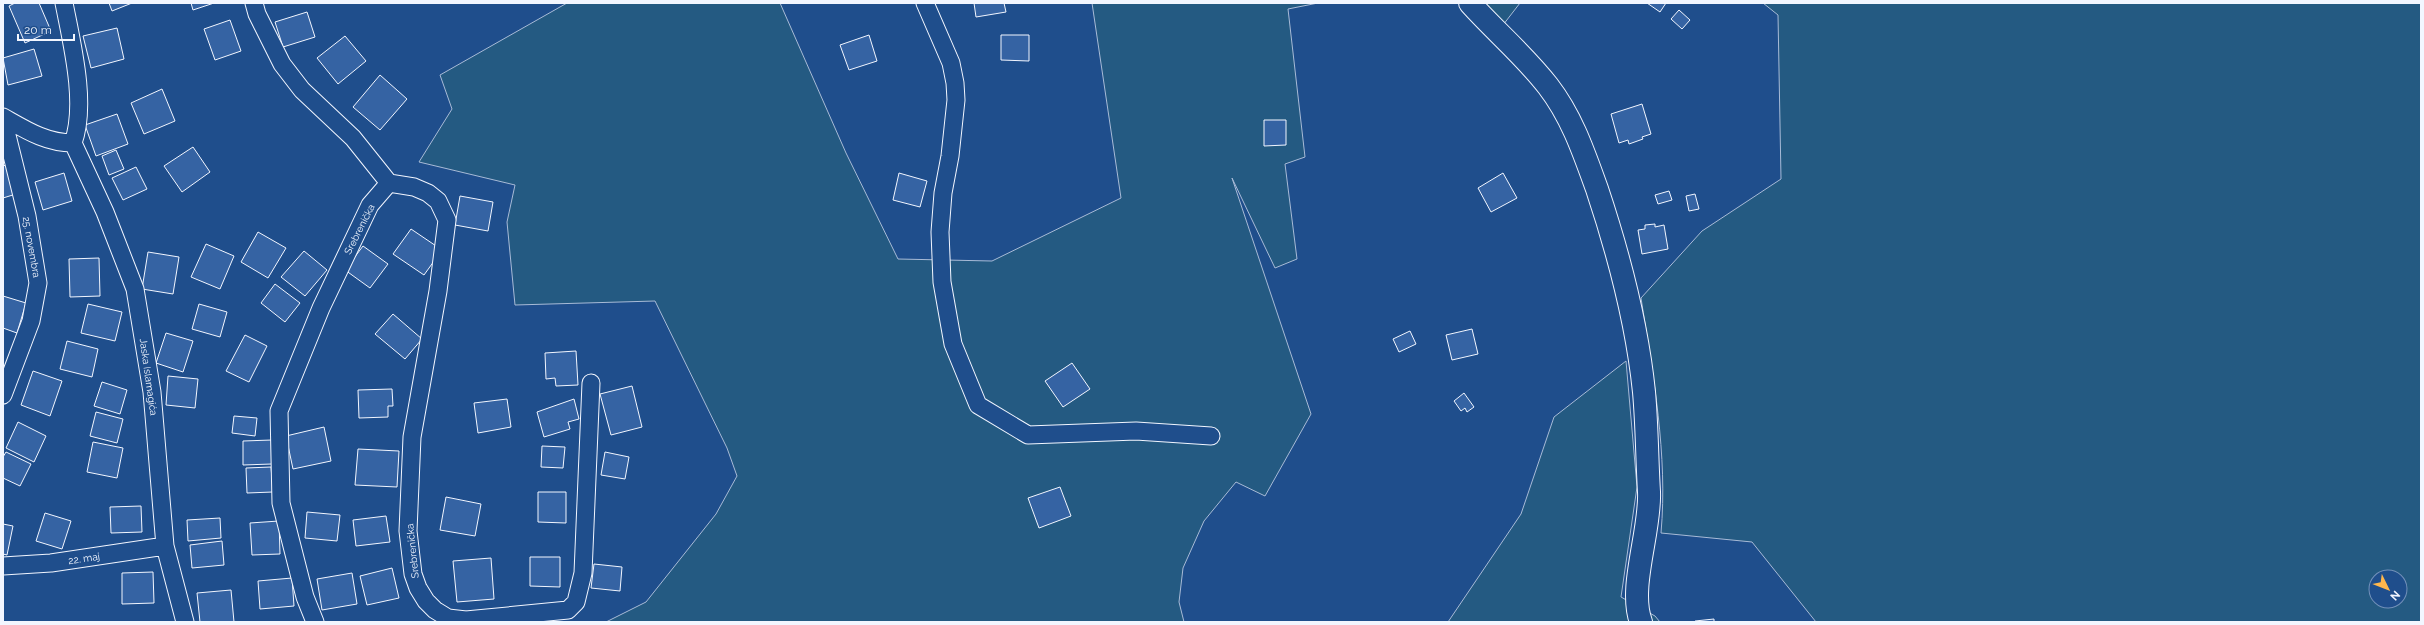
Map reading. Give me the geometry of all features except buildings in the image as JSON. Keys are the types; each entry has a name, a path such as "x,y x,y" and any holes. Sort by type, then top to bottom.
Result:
{"main road":[{"path":"1470,3 1548,86 1560,104 1581,144 1612,235 1633,319 1644,391 1650,497 1638,590 1638,614 1641,622"}],"street":[{"path":"3,118 33,134 56,143 73,143 79,127 80,102 64,3"},
{"path":"254,3 257,14 282,64 302,90 353,138 389,183"},
{"path":"925,3 951,63 955,83 956,100 950,156 943,193 940,232 942,282 953,344 978,405 1028,435 1136,431 1211,436"},
{"name":"25. novembra","path":"3,118 27,216 38,283 31,321 3,395"},
{"name":"Jaska Islamagića","path":"73,143 105,212 135,289 152,392 165,546 179,592 185,622"},
{"name":"Srebrenička","path":"315,622 306,597 281,503 280,411 321,308 370,205 389,183 414,186 428,193 438,201 447,220 439,284 412,437 408,531 413,574 426,601 435,610 448,618 466,620 568,610 576,602 583,573 591,383"},
{"name":"22. maj","path":"3,566 51,563 165,546"}],"shaded area":[{"path":"567,3 780,3 846,153 898,259 992,261 1121,198 1092,3 1318,3 1288,9 1305,157 1285,164 1297,259 1275,268 1232,178 1311,414 1265,496 1236,482 1204,521 1183,568 1179,602 1184,622 606,622 646,602 716,514 737,476 727,448 655,301 515,305 507,222 515,185 419,162 452,109 440,75"},
{"path":"1485,3 1520,3 1503,25"},
{"path":"1763,3 2421,3 2421,622 1816,622 1752,542 1661,533 1663,474 1661,445 1641,298 1702,231 1781,179 1778,15"},
{"path":"1626,361 1637,487 1621,597 1655,616 1660,622 1448,622 1521,514 1554,417"}]}
